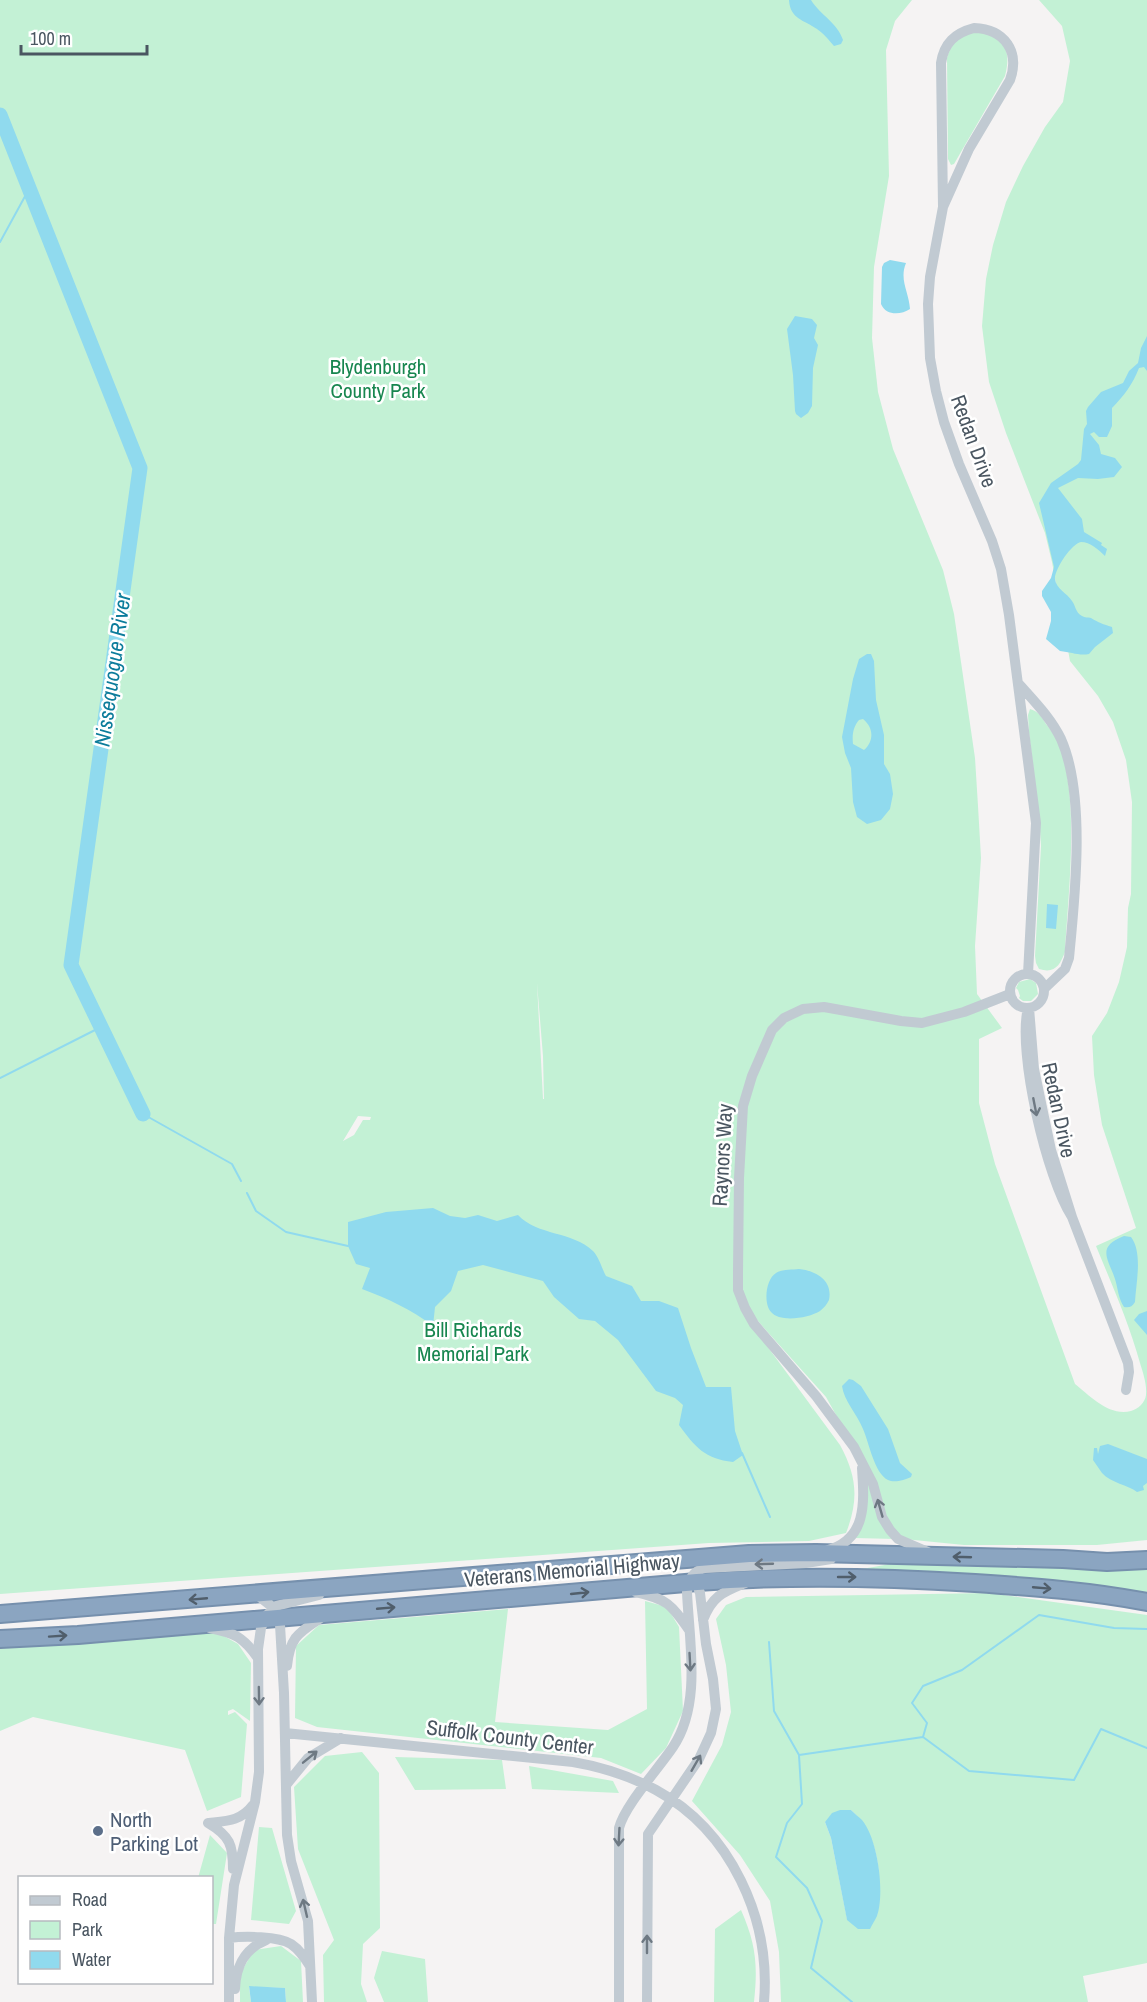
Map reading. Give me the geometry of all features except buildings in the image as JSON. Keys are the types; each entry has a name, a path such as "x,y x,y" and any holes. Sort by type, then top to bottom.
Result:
{"highway":[{"path":"1064,1559 1147,1552"},
{"name":"Veterans Memorial Highway","path":"0,1614 749,1554 864,1554 1107,1562 1147,1560"},
{"name":"Veterans Memorial Highway","path":"5,1641 192,1625 272,1615 328,1614 621,1589 692,1580 862,1577 945,1581 1076,1591 1147,1602"}],"street":[{"name":"Redan Drive","path":"943,207 969,149 1010,80 1014,68 1014,57 1009,45 1001,36 983,28 962,31 950,40 943,51 941,70 943,207 930,277 929,342 939,407 951,446 982,515 1001,570 1010,615 1036,823 1028,974"},
{"path":"1019,684 1052,723 1060,737 1070,763 1075,797 1076,860 1069,958 1065,969 1044,990 1041,999 1034,1006 1028,1008 1015,1003 1010,994 1014,980 1018,976 1028,974 1040,980 1044,990"},
{"name":"Raynors Way","path":"937,1556 904,1542 890,1530 882,1517 873,1484 854,1447 816,1396 754,1324 745,1308 738,1290 740,1135 743,1106 747,1090 772,1030 784,1018 803,1009 824,1007 922,1023 964,1012 1010,994"},
{"name":"Redan Drive","path":"1028,1008 1025,1031 1048,1150 1060,1192 1072,1217 1128,1363 1126,1390"},
{"path":"816,1553 844,1543 852,1536 863,1506 862,1462"},
{"path":"619,2002 619,1828 625,1813 673,1747 687,1718 691,1687 689,1630 692,1580 705,1568 806,1563 864,1554"},
{"path":"647,2002 648,1834 699,1760 711,1733 716,1709 703,1621 692,1580 685,1565 668,1559"},
{"path":"703,1621 718,1595 758,1579"},
{"path":"234,1885 258,1781 260,1750 258,1641 272,1615 286,1602 358,1586"},
{"path":"621,1589 661,1599 673,1608 689,1630"},
{"path":"256,1594 267,1602 272,1615 284,1694 288,1843 291,1861 307,1913 312,2002"},
{"path":"284,1694 288,1657 294,1639 302,1630 328,1614"},
{"path":"192,1625 234,1634 247,1643 258,1658"},
{"name":"Suffolk County Center","path":"285,1733 573,1762 610,1771 646,1785 672,1800 694,1819 730,1861 745,1887 762,1939 765,1973 764,2002"},
{"path":"286,1785 309,1758 341,1738"},
{"path":"229,2002 229,1938 234,1885 233,1852 230,1842 219,1830 208,1823 230,1821 241,1817 255,1802"},
{"path":"229,1938 278,1939 290,1943 302,1953 310,1967"},
{"path":"235,2002 237,1972 242,1959 252,1947 269,1939"}],"green space":[{"path":"0,0 912,0 895,21 886,50 889,176 874,267 872,338 878,392 893,449 943,570 954,614 975,758 981,858 975,946 977,994 1002,1028 979,1039 979,1103 995,1164 1075,1384 1101,1404 1123,1412 1134,1410 1143,1403 1146,1395 1145,1383 1136,1348 1096,1246 1136,1228 1102,1125 1094,1075 1092,1036 1107,1013 1119,982 1127,947 1128,908 1131,894 1132,802 1126,760 1113,722 1098,696 1070,661 1045,533 989,382 982,326 986,279 1006,202 1045,127 1063,102 1070,61 1062,26 1039,0 1147,0 1147,1540 1097,1545 964,1545 904,1539 890,1525 874,1483 826,1397 739,1300 750,1323 846,1456 853,1478 854,1499 846,1533 809,1541 709,1543 0,1594","holes":["537,983 543,1056 544,1099 543,1099","358,1116 371,1117 370,1120 363,1120 354,1135 343,1141"]},
{"path":"978,31 994,37 1004,46 1007,58 1005,76 954,164 951,165 948,159 947,58 957,39"},
{"path":"1030,709 1039,715 1057,740 1069,787 1071,844 1065,952 1059,964 1049,970 1039,969 1035,956 1041,846 1029,733"},
{"path":"1030,979 1036,983 1038,994 1031,1001 1023,1001 1019,998 1016,988 1019,982"},
{"path":"866,1475 896,1539 854,1538"},
{"path":"896,1563 1147,1563 1147,1592 1035,1580 862,1569"},
{"path":"989,1593 1147,1615 1147,1963 1083,1976 1088,2002 781,2002 779,1952 770,1901 740,1855 692,1801 722,1745 731,1712 726,1665 716,1619 726,1605 746,1597","holes":["851,1810 861,1821 874,1846 877,1859 879,1873 877,1916 847,1919 831,1838 825,1822"]},
{"path":"645,1601 667,1607 679,1627 683,1711 666,1748 641,1774 601,1758 317,1727 295,1718 296,1646 319,1625 508,1609 495,1722 608,1730 647,1709"},
{"path":"215,1631 238,1644 251,1663 250,1721 233,1709 228,1711 228,1715 235,1712 247,1724 241,1797 207,1811 185,1750 33,1717 0,1731 0,1647"},
{"path":"362,1752 379,1773 380,1928 363,1944 361,1984 367,2002 324,2002 323,1955 334,1940 298,1849 294,1787 325,1756"},
{"path":"395,1757 502,1760 506,1789 415,1790"},
{"path":"529,1766 613,1781 619,1793 532,1789"},
{"path":"259,1827 272,1828 296,1911 289,1924 251,1920"},
{"path":"210,1835 227,1853 216,1924 213,1924 213,1876 199,1876"},
{"path":"741,1910 755,1955 754,2002 714,2002 715,1929"},
{"path":"281,1946 301,1961 303,2002 286,2002 285,1988 249,1987 251,2002 240,2002 240,1974 254,1950"},
{"path":"382,1951 425,1959 428,2002 384,2002 374,1978"}],"water":[{"path":"789,0 811,0 837,28 843,40 841,44 834,46 819,31 798,18 792,11"},
{"path":"890,260 906,263 904,281 910,309 902,312 886,311 881,304 882,267"},
{"path":"795,316 812,319 817,325 814,338 818,345 813,368 812,406 801,418 795,411 787,329"},
{"path":"1147,336 1147,371 1144,367 1139,368 1127,390 1112,408 1112,426 1107,437 1099,437 1094,432 1090,434 1099,445 1101,454 1115,458 1122,467 1114,477 1078,478 1058,488 1082,519 1084,532 1102,543 1101,545 1107,549 1105,556 1088,543 1077,544 1060,564 1055,575 1056,582 1083,617 1112,627 1113,633 1089,654 1060,651 1046,639 1051,612 1042,596 1042,591 1051,578 1054,567 1039,503 1051,483 1081,460 1088,407 1101,392 1123,383 1129,371 1138,363 1141,348"},
{"path":"871,654 874,661 876,700 884,735 884,764 890,774 893,794 890,809 881,820 867,824 857,817 853,802 851,768 842,737 859,659","holes":["863,719 871,730 871,739 864,750 853,744 853,734 859,720"]},
{"path":"1047,904 1058,905 1056,929 1046,928"},
{"path":"433,1208 450,1216 465,1218 478,1215 497,1221 518,1215 535,1227 585,1245 593,1251 606,1276 632,1286 641,1301 659,1301 678,1308 706,1387 731,1387 735,1431 743,1455 733,1462 715,1458 702,1451 679,1425 683,1405 675,1398 656,1391 618,1340 595,1321 579,1319 554,1297 543,1281 483,1265 458,1271 451,1291 435,1307 433,1326 399,1305 362,1289 370,1268 356,1264 348,1246 348,1222 386,1212"},
{"path":"1124,1236 1131,1237 1138,1260 1135,1302 1132,1306 1127,1307 1124,1307 1120,1300 1106,1254 1110,1244"},
{"path":"799,1269 812,1272 826,1282 830,1293 829,1300 820,1311 809,1316 788,1318 775,1315 767,1303 770,1280 778,1272"},
{"path":"1147,1311 1147,1335 1134,1320 1139,1314"},
{"path":"849,1379 861,1386 888,1429 900,1463 912,1474 911,1477 900,1481 890,1481 879,1471 863,1429 843,1392 842,1386"},
{"path":"1108,1444 1147,1459 1147,1483 1143,1486 1144,1490 1137,1492 1102,1473 1093,1460 1094,1448 1097,1448 1098,1454 1100,1446"},
{"path":"851,1810 862,1820 868,1829 876,1853 880,1894 877,1916 870,1929 858,1929 847,1920 831,1838 825,1822 832,1813"},
{"path":"249,1986 285,1988 286,2002 251,2002"}],"waterway":[{"name":"Nissequogue River","path":"0,115 140,468 71,965 143,1114"},
{"path":"0,242 29,189"},
{"path":"0,1078 101,1027"},
{"name":"Nissequogue River","path":"143,1114 232,1164 241,1181"},
{"name":"Nissequogue River","path":"247,1193 256,1211 286,1232 348,1246"},
{"path":"742,1453 770,1517"},
{"path":"923,1737 927,1723 912,1703 923,1686 962,1670 1039,1615 1114,1628 1147,1629"},
{"name":"Nissequogue River","path":"769,1642 774,1711 799,1755 802,1804 787,1823 776,1857 807,1888 822,1921 811,1968 852,2002"},
{"path":"799,1755 923,1737 969,1771 1074,1780 1101,1729 1147,1748"}],"place":[{"name":"North Parking Lot","path":"98,1831"}],"park label":[{"name":"Blydenburgh County Park","path":"378,378"},
{"name":"Bill Richards Memorial Park","path":"473,1341"}]}
